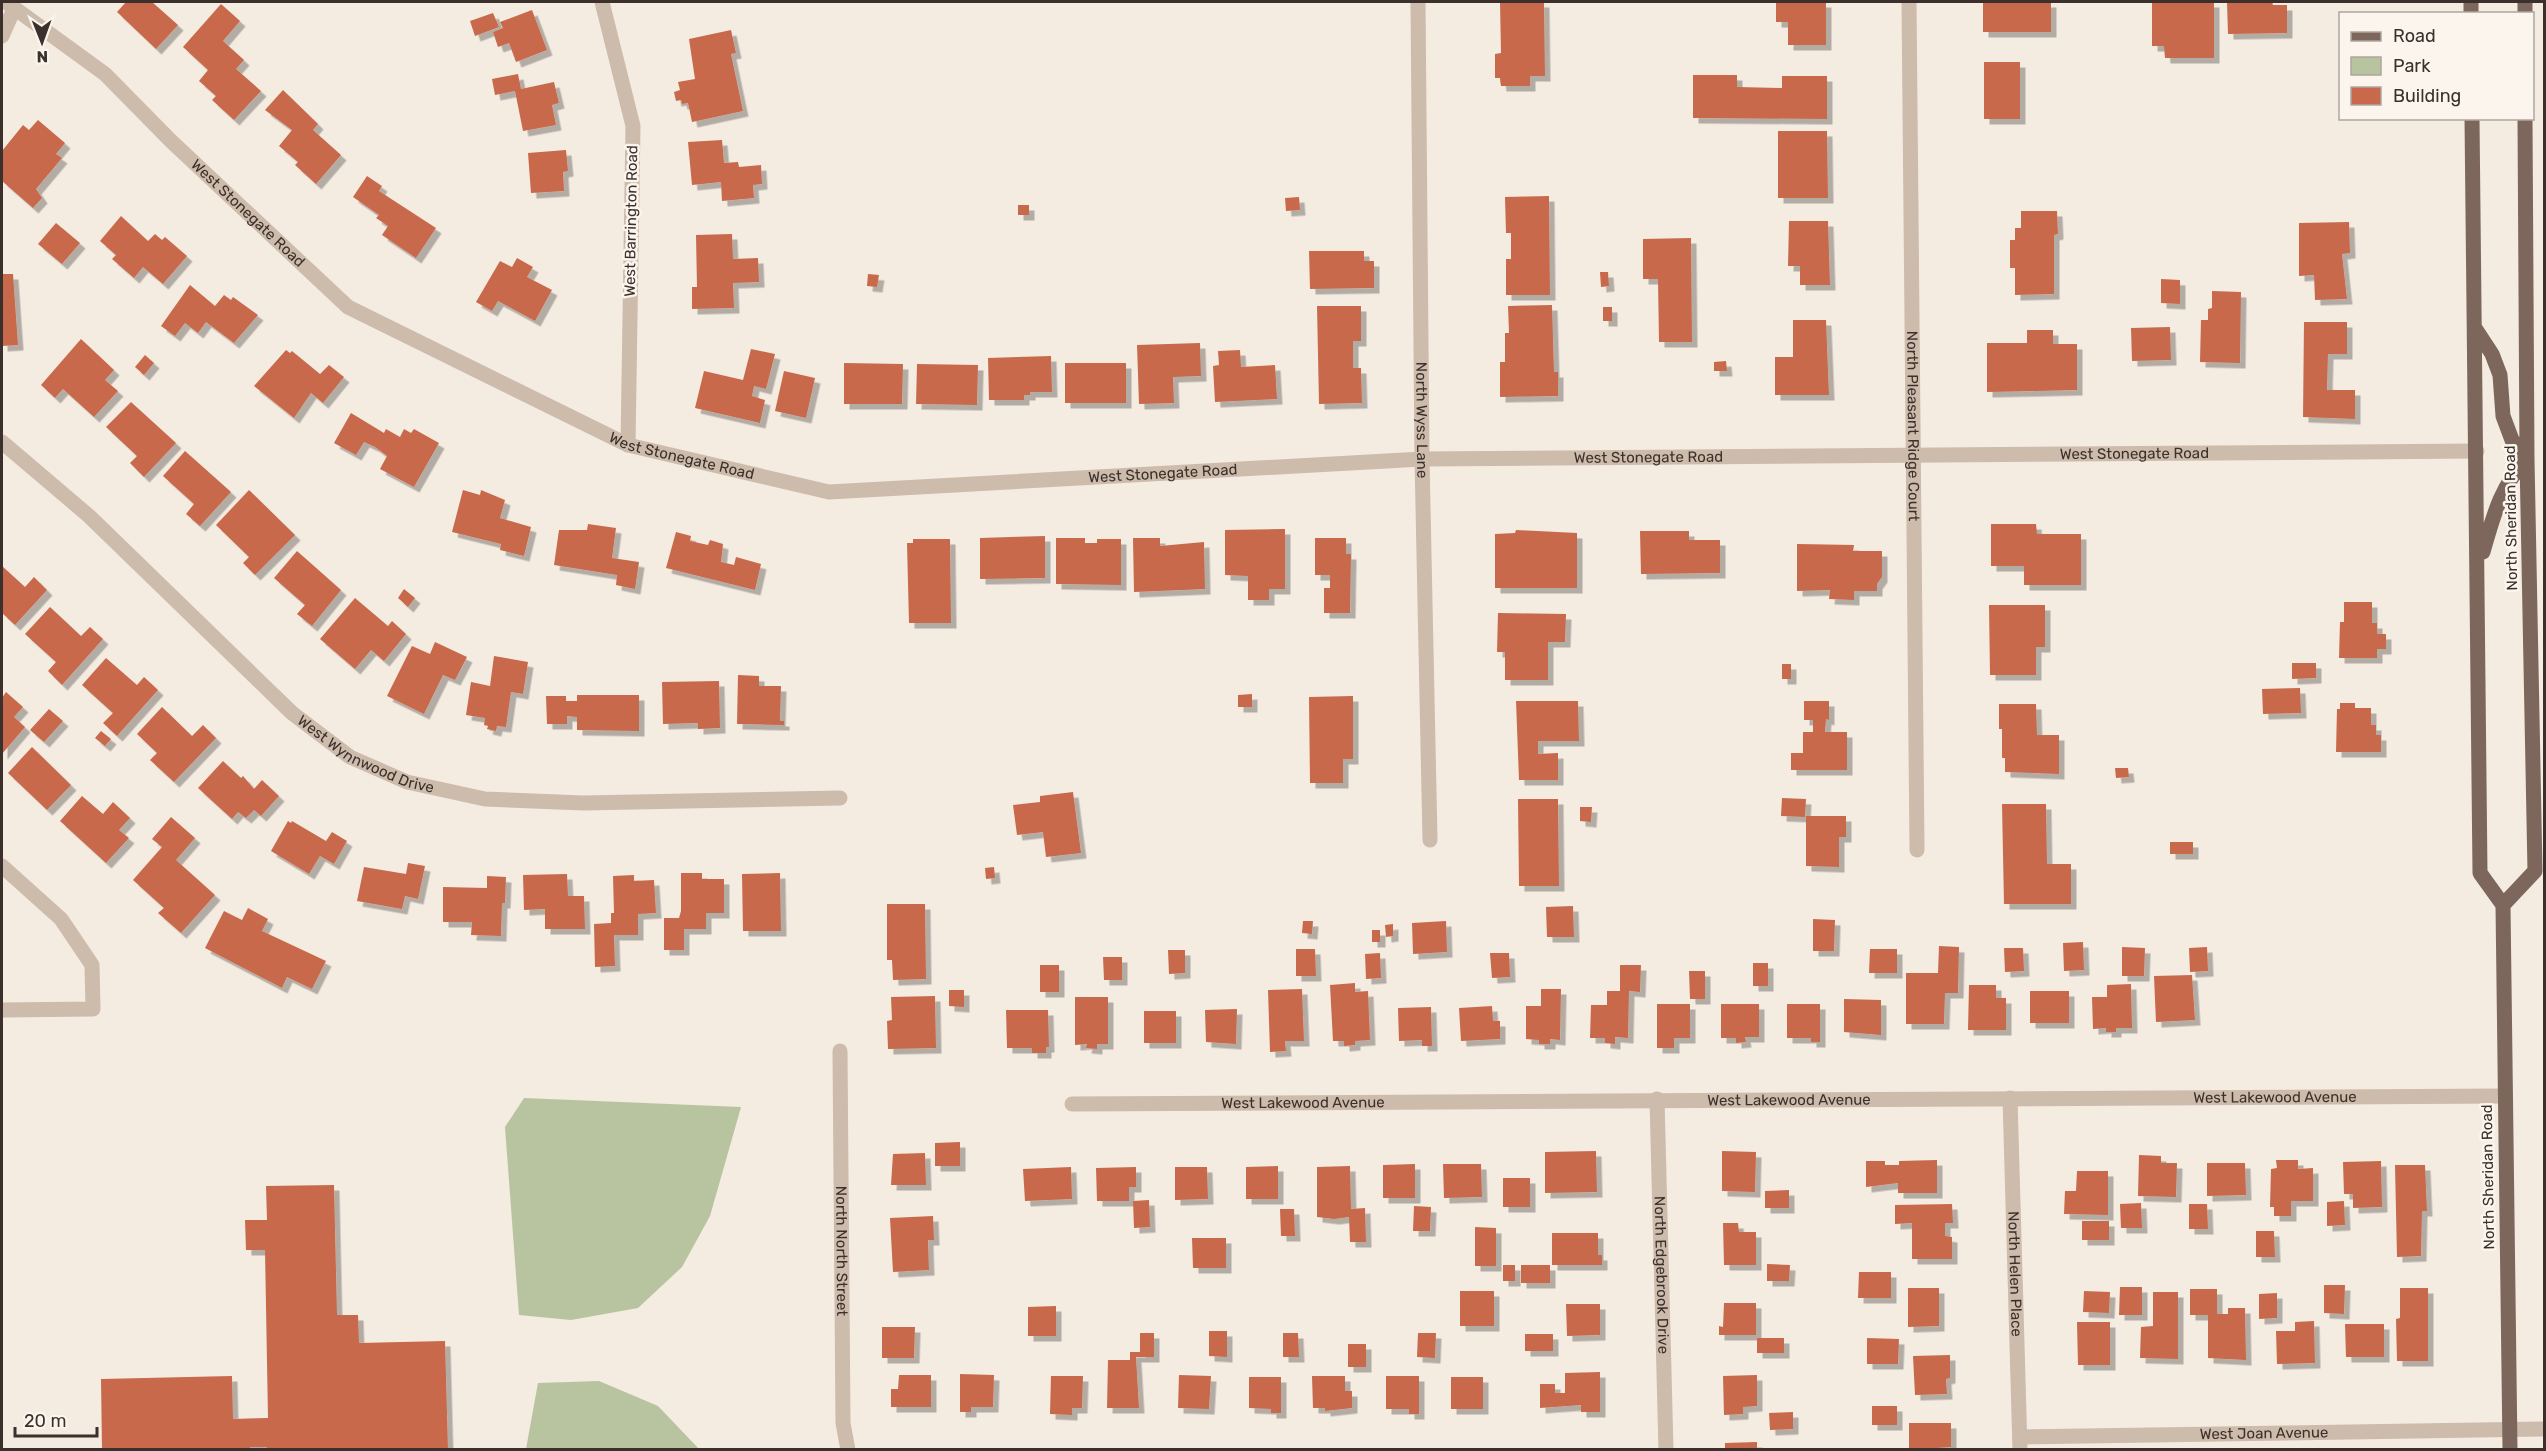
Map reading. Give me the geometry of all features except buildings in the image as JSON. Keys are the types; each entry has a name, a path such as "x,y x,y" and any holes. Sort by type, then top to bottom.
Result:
{"main road":[{"path":"2472,120 2480,873 2503,905"},
{"name":"North Sheridan Road","path":"2510,1449 2503,905 2535,871 2525,120"},
{"path":"2475,328 2492,354 2500,375 2503,416 2512,440 2528,459 2511,475 2497,504 2478,568"}],"street":[{"name":"West Barrington Road","path":"602,2 633,126 628,445"},
{"name":"North Wyss Lane","path":"1418,2 1422,459 1430,840"},
{"name":"North Pleasant Ridge Court","path":"1909,2 1917,850"},
{"name":"West Stonegate Road","path":"10,5 105,74 171,141 348,307 628,445 828,492 1422,459 2476,452"},
{"path":"2,36 10,5"},
{"name":"West Wynnwood Drive","path":"2,442 89,516 292,713 350,757 407,782 496,800 583,803 840,798"},
{"path":"2,866 61,919 92,964 93,1009 2,1010"},
{"name":"North North Street","path":"840,1051 843,1423 848,1449"},
{"name":"West Lakewood Avenue","path":"1072,1104 2505,1096"},
{"name":"North Helen Place","path":"2010,1098 2020,1443"},
{"name":"North Edgebrook Drive","path":"1657,1099 1666,1449"},
{"name":"West Joan Avenue","path":"2020,1443 2544,1429"}],"green space":[{"path":"524,1098 741,1107 710,1216 682,1267 638,1308 571,1320 519,1315 505,1127"},
{"path":"599,1381 658,1406 699,1449 526,1449 538,1383"}]}
